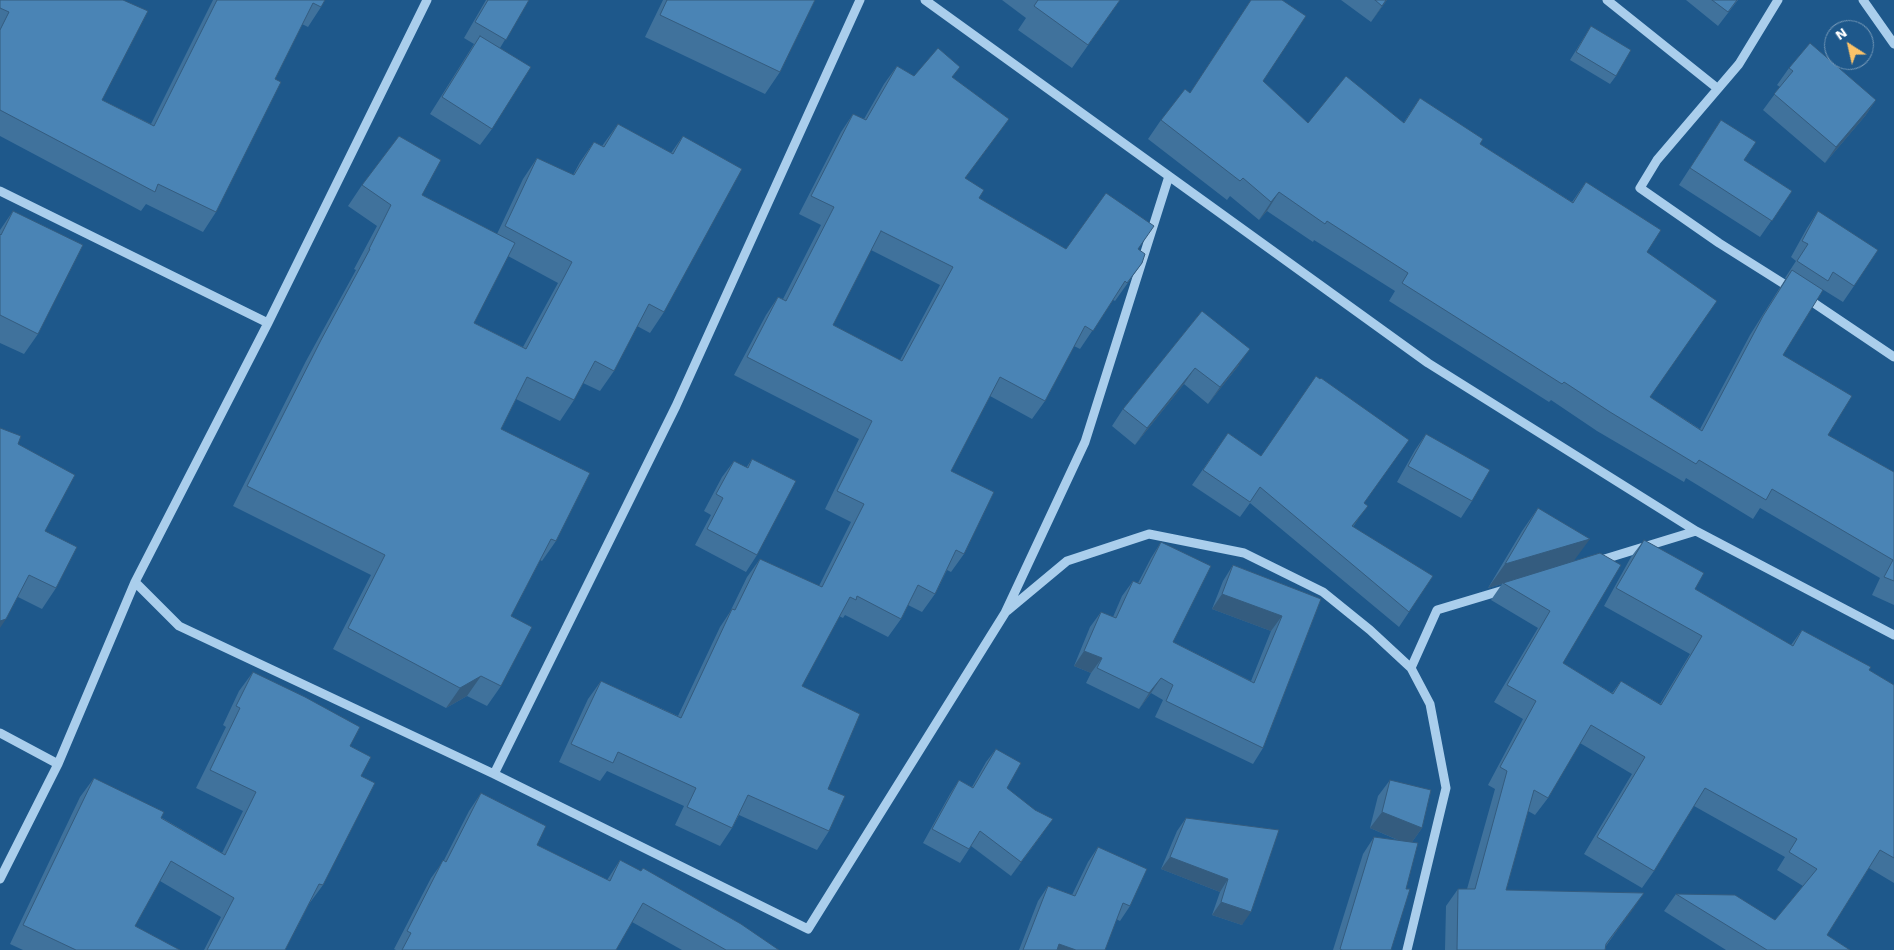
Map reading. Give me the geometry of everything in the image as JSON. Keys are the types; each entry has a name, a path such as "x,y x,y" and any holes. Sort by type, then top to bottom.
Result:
{"street":[{"path":"0,879 58,764 135,582 268,323 427,0"},
{"path":"494,774 676,406 860,0"},
{"path":"925,0 1428,363 1696,531 1894,635"},
{"path":"1607,0 1717,88"},
{"path":"1778,0 1739,64 1657,160 1640,188 1719,243 1842,321 1894,357"},
{"path":"1863,0 1894,44"},
{"path":"135,582 179,626 494,774 808,929 1005,613 1085,442 1169,176"},
{"path":"0,190 268,323"},
{"path":"1585,565 1696,531"},
{"path":"1005,613 1067,562 1149,534 1244,553 1323,592 1370,630 1411,668 1430,704 1446,788 1407,950"},
{"path":"1411,668 1437,610 1520,584"},
{"path":"0,733 58,764"}],"building":[{"path":"0,0 123,0 148,11 102,100 154,126 217,0 325,0 321,7 313,3 275,79 281,82 216,212 158,184 155,192 0,110 0,30 9,12 0,8"},
{"path":"488,0 529,0 506,40 475,22"},
{"path":"667,0 815,0 780,72 660,15"},
{"path":"1038,0 1120,0 1088,45 1034,6"},
{"path":"1251,0 1282,0 1306,16 1263,81 1308,123 1346,76 1404,123 1420,98 1483,139 1480,144 1573,203 1586,182 1661,230 1647,252 1717,301 1650,397 1702,431 1763,316 1792,270 1823,290 1783,355 1852,396 1828,435 1894,472 1894,581 1884,577 1893,560 1772,489 1766,500 1699,460 1696,464 1564,382 1562,384 1402,283 1408,273 1327,221 1325,224 1279,192 1271,202 1243,178 1240,181 1161,120 1185,89 1190,93"},
{"path":"1375,0 1386,0 1382,6"},
{"path":"1712,0 1737,0 1728,12"},
{"path":"1591,26 1631,50 1616,76 1576,52"},
{"path":"480,36 531,67 492,129 442,97"},
{"path":"1810,43 1824,55 1824,70 1841,70 1876,100 1836,147 1774,94 1793,71 1789,68"},
{"path":"938,48 960,67 952,77 1009,119 965,178 984,190 979,198 1066,249 1106,193 1154,226 1138,249 1145,254 1142,263 1127,283 1125,281 1093,331 1085,326 1045,401 1000,377 951,471 994,492 964,554 956,550 935,594 918,585 901,619 857,596 856,600 850,597 802,686 860,714 828,789 845,796 829,831 748,795 732,828 687,807 696,788 618,752 613,763 571,744 601,681 681,718 732,609 735,610 760,559 822,587 864,504 837,491 872,421 747,357 778,297 786,301 834,207 811,196 853,114 866,120 897,66 914,76","holes":["881,231 953,267 902,361 833,325"]},
{"path":"1721,120 1756,142 1744,160 1792,191 1772,221 1690,168"},
{"path":"618,124 673,154 683,136 742,169 664,312 649,304 614,371 595,361 574,400 527,377 501,429 590,473 556,541 551,539 511,616 532,627 501,686 481,676 460,688 348,628 385,555 247,486 391,205 362,185 399,136 441,160 422,195 515,243 474,323 526,349 572,262 505,226 537,158 574,175 594,142 604,147"},
{"path":"13,211 83,245 38,334 0,315 0,234"},
{"path":"1818,211 1878,250 1854,286 1833,272 1828,281 1797,261 1808,244 1802,241"},
{"path":"1202,311 1250,349 1220,387 1195,368 1147,428 1123,409"},
{"path":"1316,376 1409,440 1364,503 1368,506 1352,526 1433,576 1409,612 1260,487 1250,502 1203,470 1228,433 1261,456"},
{"path":"0,428 21,436 18,444 75,475 45,531 77,547 56,588 29,575 6,619 0,621"},
{"path":"1426,434 1490,470 1472,501 1408,466"},
{"path":"752,459 796,481 757,555 707,529 723,498 716,494 734,461 748,468"},
{"path":"1538,508 1590,539 1505,564"},
{"path":"1644,540 1704,573 1695,589 1793,646 1802,630 1871,667 1869,670 1894,685 1894,858 1880,850 1827,935 1850,950 1767,950 1676,894 1735,895 1775,920 1817,869 1789,852 1797,839 1705,788 1654,871 1597,837 1645,757 1591,725 1548,798 1534,790 1506,890 1644,893 1606,944 1605,950 1457,950 1458,889 1475,889 1507,771 1500,767 1536,701 1507,685 1550,611 1503,583 1600,553 1621,565 1563,663 1613,694 1621,681 1661,705 1702,636 1616,588"},
{"path":"1161,542 1211,566 1173,642 1254,683 1282,616 1222,594 1233,565 1321,599 1263,748 1166,701 1173,685 1161,678 1149,693 1097,668 1102,658 1084,651 1101,612 1116,618 1133,581 1140,584"},
{"path":"253,672 305,697 360,727 350,746 371,757 361,776 375,783 323,885 319,884 285,950 207,950 234,898 171,861 135,926 180,950 76,950 23,925 94,778 164,812 161,818 225,855 256,792 210,770 240,708 236,706"},
{"path":"996,749 1021,763 1007,788 1035,810 1053,819 1021,862 980,831 969,849 932,829 959,780 973,788"},
{"path":"1390,780 1431,790 1422,828 1382,812"},
{"path":"481,793 546,826 537,845 610,881 620,860 641,871 643,868 741,924 779,950 726,950 643,903 616,950 402,950 411,933 407,931 443,860 446,862"},
{"path":"1186,818 1279,830 1251,912 1221,902 1228,879 1170,857"},
{"path":"1374,837 1418,843 1406,889 1410,889 1391,950 1342,950 1340,949"},
{"path":"1098,847 1147,869 1130,906 1123,903 1105,950 1076,950 1059,944 1057,950 1023,950 1048,886 1075,896"}]}
